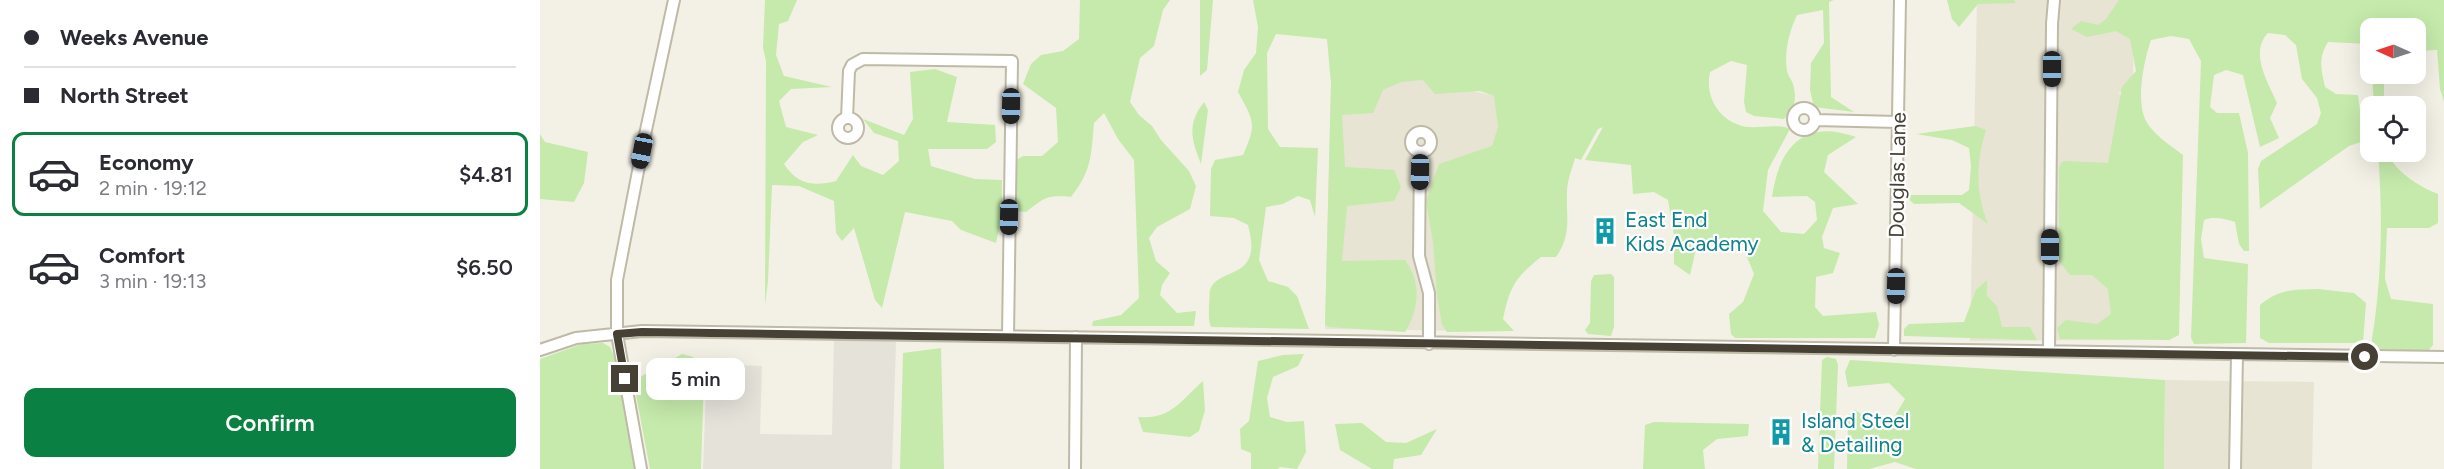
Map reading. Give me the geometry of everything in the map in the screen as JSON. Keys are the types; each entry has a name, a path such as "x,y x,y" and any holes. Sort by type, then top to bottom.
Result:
{"street":[{"path":"641,469 617,334 617,280 675,0"},
{"name":"Douglas Lane","path":"1894,350 1900,0"},
{"path":"2049,351 2054,0"},
{"path":"847,118 849,71 852,64 863,59 1012,61 1008,336"},
{"path":"1815,120 1898,122"},
{"path":"1420,153 1419,256 1429,293 1429,344"},
{"path":"540,350 576,338 642,332 2444,357"},
{"path":"1075,469 1076,337"},
{"path":"2235,469 2237,355"}],"shaded area":[{"path":"1977,0 2134,0 2133,92 2119,92 2129,123 2129,340 1970,341"},
{"path":"1423,80 1495,96 1498,127 1487,331 1325,329 1331,84"},
{"path":"834,338 896,342 892,469 703,469 707,364 762,366 760,434 832,435"},
{"path":"2165,380 2314,382 2312,469 2164,469"}],"green space":[{"path":"765,0 797,0 788,21 779,24 776,55 784,76 832,87 791,89 779,101 786,127 818,135 803,142 784,164 789,171 800,180 813,184 836,181 853,155 861,166 883,175 899,161 898,141 874,133 863,119 904,135 913,119 910,72 935,69 957,77 947,122 995,125 996,142 987,149 928,149 931,166 975,179 1002,180 1002,216 996,243 961,230 952,221 905,212 882,308 875,300 854,228 842,241 836,233 834,201 799,186 772,185 765,305 766,61 763,48"},
{"path":"1080,0 1170,0 1163,10 1154,46 1140,58 1130,102 1189,171 1196,186 1190,209 1157,227 1149,238 1156,261 1170,273 1162,285 1160,295 1177,313 1196,311 1194,326 1092,326 1093,321 1121,315 1139,298 1134,160 1118,139 1104,113 1094,123 1087,170 1071,197 1051,197 1042,200 1026,212 1015,211 1016,160 1023,156 1042,156 1058,142 1056,108 1023,84 1031,64 1041,55 1063,51 1079,39"},
{"path":"1200,0 1213,0 1207,70 1200,76"},
{"path":"1253,0 1834,0 1829,2 1831,97 1854,112 1814,107 1810,90 1811,63 1824,43 1823,10 1797,15 1792,28 1786,64 1795,99 1791,111 1784,119 1754,116 1746,112 1744,102 1747,65 1731,61 1710,72 1709,88 1718,111 1731,121 1745,127 1778,126 1790,129 1768,170 1763,211 1781,232 1804,234 1817,220 1815,202 1807,196 1772,197 1775,179 1788,151 1808,134 1822,131 1856,137 1828,155 1824,172 1858,204 1833,208 1822,237 1824,248 1840,253 1833,273 1816,277 1815,307 1823,316 1876,312 1879,325 1875,338 1735,338 1731,334 1729,314 1743,302 1754,274 1740,240 1722,238 1696,249 1690,275 1674,264 1674,235 1668,200 1654,192 1633,194 1631,165 1585,160 1603,127 1598,129 1581,160 1575,158 1568,184 1567,226 1561,249 1556,257 1541,257 1532,264 1519,277 1511,290 1503,319 1514,331 1447,332 1442,324 1437,296 1433,242 1426,201 1439,164 1492,146 1498,127 1494,96 1480,91 1435,94 1423,80 1401,82 1383,90 1373,113 1342,115 1345,167 1394,170 1401,187 1394,201 1347,206 1342,261 1405,260 1414,278 1417,296 1410,323 1405,332 1325,325 1331,84 1327,39 1276,34 1267,53 1268,129 1280,147 1318,148 1315,217 1310,200 1298,196 1283,204 1266,207 1259,260 1268,281 1288,287 1297,296 1309,329 1211,327 1209,322 1210,290 1222,278 1238,270 1250,256 1251,243 1248,225 1234,218 1210,216 1211,169 1215,160 1243,155 1252,129 1248,110 1238,92 1244,70 1256,53 1258,27"},
{"path":"1947,0 2014,0 2016,3 1978,4 1959,27 1952,19"},
{"path":"2119,0 2444,0 2444,102 2440,89 2437,50 2426,51 2426,18 2360,18 2360,44 2328,42 2321,64 2325,87 2336,94 2358,95 2360,142 2349,146 2260,209 2258,169 2261,161 2317,124 2321,113 2317,98 2302,79 2296,45 2285,35 2268,33 2260,49 2260,58 2265,77 2277,103 2270,118 2279,138 2260,147 2243,75 2226,70 2214,75 2210,107 2217,113 2239,113 2248,153 2249,251 2244,251 2239,244 2235,222 2227,220 2216,218 2204,220 2201,239 2204,258 2248,264 2246,343 2194,344 2191,338 2201,61 2189,39 2171,36 2151,40 2144,69 2141,101 2145,119 2152,130 2183,155 2179,335 2169,340 2060,339 2057,328 2066,320 2097,324 2111,314 2108,289 2092,275 2070,275 2059,261 2059,167 2063,161 2108,163 2122,87 2136,71 2130,39 2116,31 2087,37 2071,29 2081,21 2098,25 2106,19"},
{"path":"2373,84 2384,84 2384,96 2373,96"},
{"path":"1204,102 1208,110 1201,164 1192,132 1195,117"},
{"path":"1975,126 1986,130 1980,154 1978,177 1981,200 1988,224 1959,203 1914,204 1904,195 1962,195 1969,190 1971,166 1969,148 1952,140 1916,134"},
{"path":"540,134 545,142 588,152 584,183 574,202 540,199"},
{"path":"2379,162 2392,162 2408,178 2438,194 2438,223 2429,228 2387,228 2385,279 2391,299 2433,304 2433,345 2428,351 2375,349 2371,345 2381,248"},
{"path":"1611,274 1614,277 1614,327 1611,336 1588,334 1585,330 1590,323 1591,281 1594,275"},
{"path":"1987,280 1987,296 1997,306 2002,327 2030,327 2037,340 1904,336 1904,329 1909,324 1964,322 1976,290"},
{"path":"2318,289 2354,293 2366,303 2363,343 2269,343 2260,338 2260,305 2267,299 2294,290"},
{"path":"603,343 610,347 615,358 635,469 540,469 540,359 582,344"},
{"path":"941,348 944,469 900,469 903,353"},
{"path":"682,354 693,357 704,377 701,469 650,469 636,395 640,377"},
{"path":"1304,354 1298,366 1273,377 1267,398 1270,417 1287,422 1304,421 1306,452 1297,469 1280,467 1278,469 1251,469 1251,453 1241,449 1240,429 1249,421 1258,361 1283,355"},
{"path":"1827,357 1836,359 1838,365 1834,469 1818,469 1822,360"},
{"path":"1850,360 2165,380 2164,469 1916,469 1895,462 1869,469 1847,469 1848,415 1855,410 1875,423 1892,421 1905,399 1889,383 1848,387 1845,372"},
{"path":"1203,381 1205,410 1199,431 1190,437 1143,432 1138,417 1149,417 1167,412"},
{"path":"1654,422 1749,424 1748,436 1717,439 1703,450 1705,469 1643,469 1645,425"},
{"path":"1362,423 1386,442 1406,443 1437,429 1421,455 1394,459 1393,469 1372,469 1340,450 1335,424"}],"place":[{"name":"East End Kids Academy","path":"1605,231"},
{"name":"Island Steel & Detailing","path":"1781,432"}],"route":[{"path":"625,379 617,334 642,332 1877,350 2184,352 2365,357"}]}
